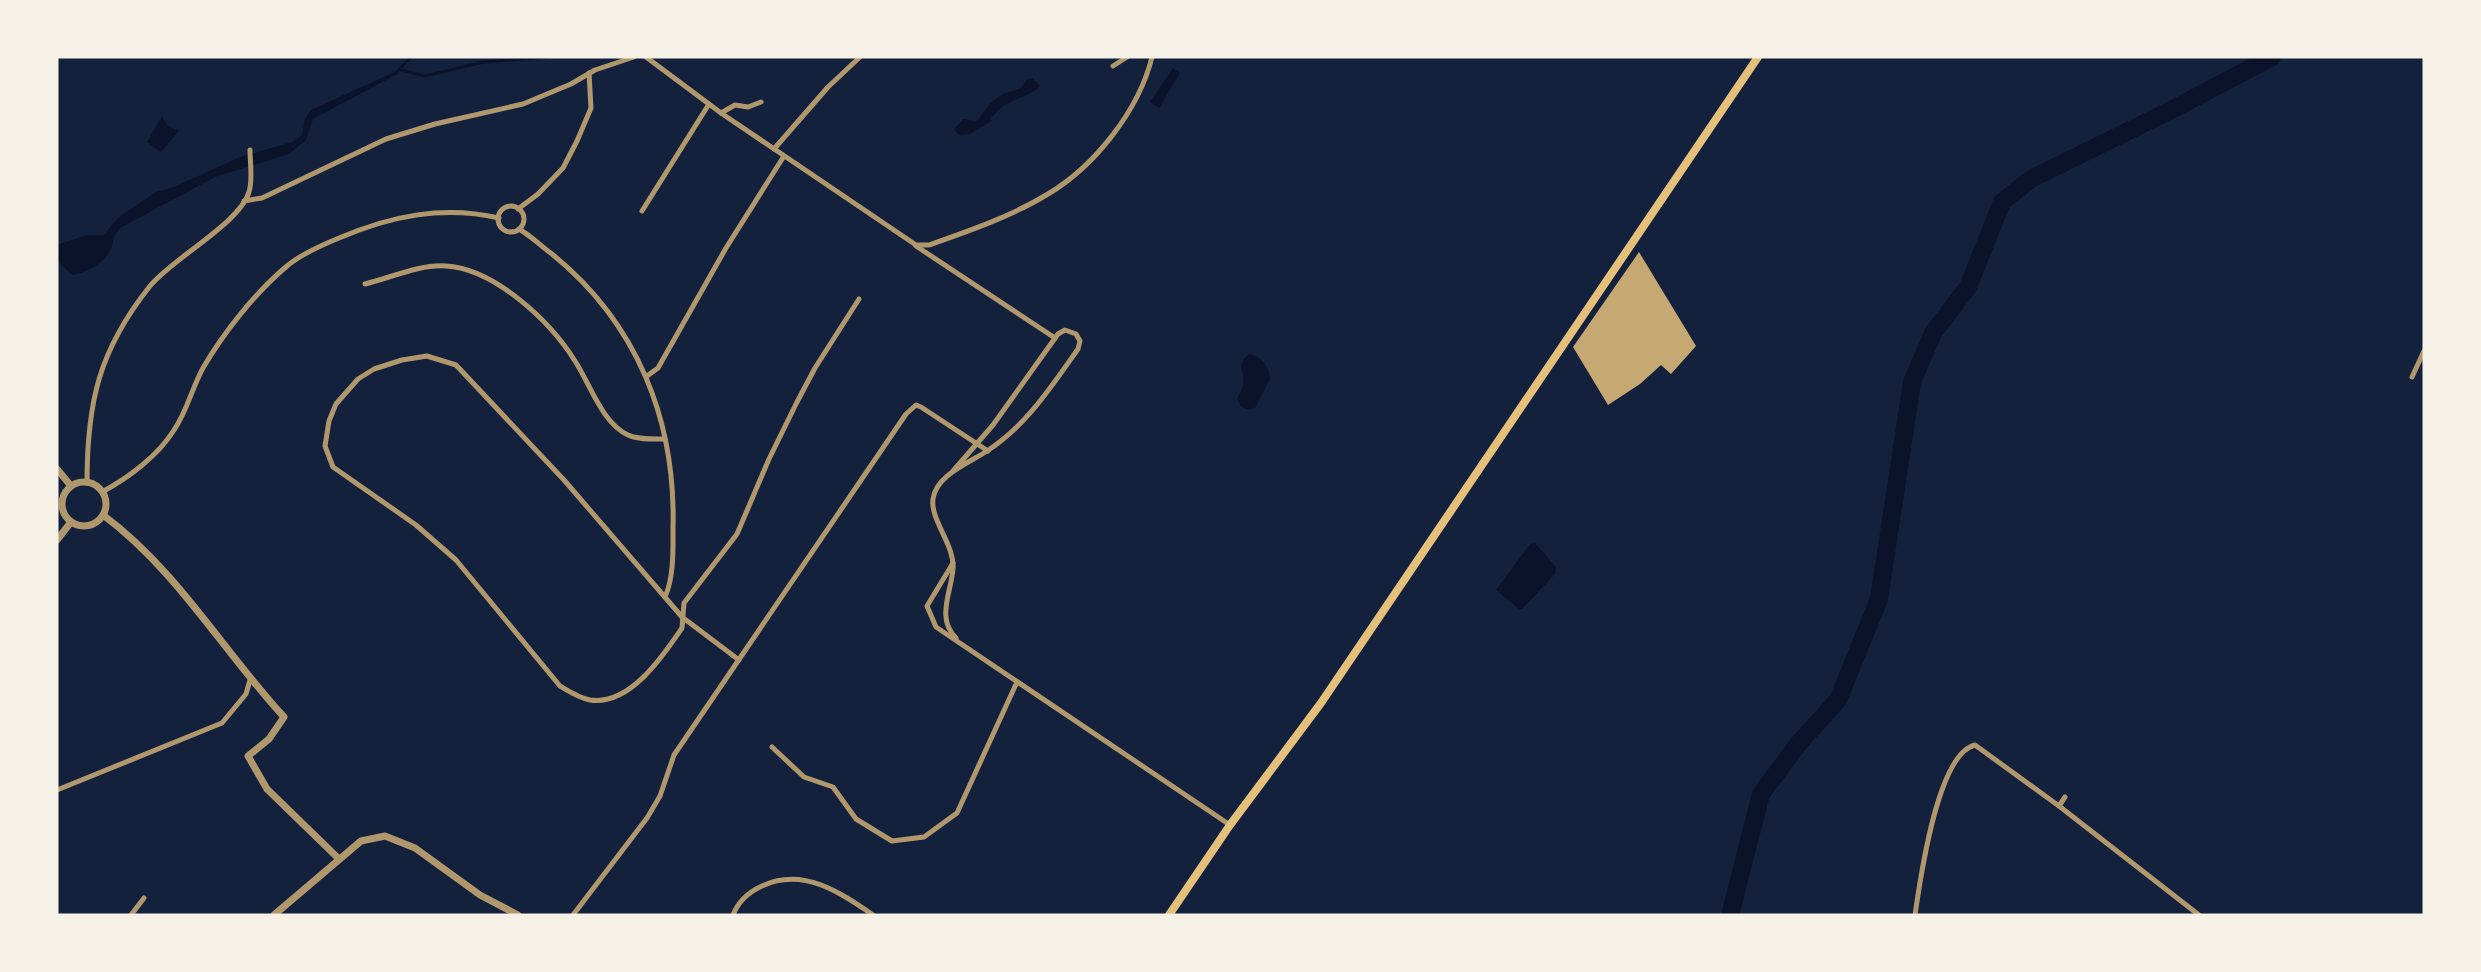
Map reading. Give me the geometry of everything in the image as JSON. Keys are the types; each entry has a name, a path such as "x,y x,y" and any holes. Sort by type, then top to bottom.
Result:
{"main road":[{"path":"1169,915 1230,825 1321,703 1758,57"}],"street":[{"path":"244,201 262,198 386,139 435,124 523,104 571,84 588,73 634,57"},
{"path":"646,57 721,113 1055,338"},
{"path":"774,149 828,87 860,57"},
{"path":"1113,66 1127,57"},
{"path":"916,245 929,245 1008,214 1049,194 1073,176 1120,128 1147,77 1152,57"},
{"path":"499,218 506,207 518,209 538,194 563,168 591,108 588,73"},
{"path":"721,113 735,105 748,106 760,102"},
{"path":"642,212 709,104"},
{"path":"87,483 87,442 95,389 106,356 152,284 224,224 244,201 250,190 250,150"},
{"path":"647,376 658,368 726,248 784,156"},
{"path":"499,218 504,229 512,232 519,229 524,218 518,209"},
{"path":"102,492 119,482 157,451 174,431 203,369 228,332 262,290 288,265 326,244 363,228 416,213 477,213 499,218"},
{"path":"519,229 530,235 592,291 626,335 647,376 665,439 674,497 673,545 669,588 665,597"},
{"path":"365,285 428,268 446,266 479,273 536,315 558,338 613,424 629,436 665,439"},
{"path":"739,660 682,617 564,480 456,364 428,356 383,366 358,379 336,404 329,421 325,446 333,466 416,525 456,560 560,686 579,697 592,700 621,693 638,682 670,646 682,628 682,617 684,603 737,534 769,459 801,393 859,299"},
{"path":"953,471 988,451 1036,408 1078,349 1079,337 1073,332 1061,332 1055,338 978,443 935,491 933,500 954,562 951,585 944,609 949,631 956,638"},
{"path":"2412,376 2424,351"},
{"path":"573,915 646,818 660,795 674,755 906,414 916,405 988,451"},
{"path":"57,469 70,486"},
{"path":"87,483 102,492 105,501 103,515 99,520 87,526 71,522 62,507 64,494 70,486 87,483"},
{"path":"103,515 124,530 193,603 250,680 285,717 269,739 248,756 267,789 339,858"},
{"path":"57,540 71,522"},
{"path":"954,562 927,606 936,627 956,638 1017,682 1230,825"},
{"path":"57,790 222,723 246,693 250,680"},
{"path":"772,747 804,777 833,788 856,819 892,841 924,837 957,813 1017,682"},
{"path":"1915,915 1929,830 1936,806 1960,756 1969,747 1980,747 2199,915"},
{"path":"2059,806 2065,797"},
{"path":"274,915 361,841 385,836 415,848 480,895 518,915"},
{"path":"733,915 752,891 776,881 796,879 816,883 838,892 873,915"},
{"path":"131,915 144,898"}],"water":[{"path":"1173,68 1180,73 1159,108 1150,102"},
{"path":"399,70 399,73 313,119 306,140 289,154 215,177 120,228 109,253 92,268 72,275 57,261 57,245 87,235 103,235 119,217 156,192 174,187 240,157 292,142 302,135 305,119 311,110"},
{"path":"1032,78 1040,86 1029,94 1003,106 991,118 992,121 970,134 959,135 954,129 963,119 977,121 990,103 1003,94 1021,88 1027,79"},
{"path":"162,116 167,125 179,131 161,152 147,142"},
{"path":"1249,354 1264,363 1270,379 1255,408 1249,410 1241,407 1237,399 1244,381 1243,361"},
{"path":"1535,543 1556,567 1555,574 1522,609 1519,609 1496,590 1530,544"}],"building":[{"path":"1639,252 1696,346 1671,374 1661,365 1640,384 1608,405 1573,347"}],"waterway":[{"path":"396,73 411,57"},
{"path":"401,70 425,76 484,62 548,57"},
{"path":"1730,915 1761,794 1799,743 1838,700 1879,599 1912,382 1933,333 1968,287 2002,202 2031,179 2272,57"}]}
